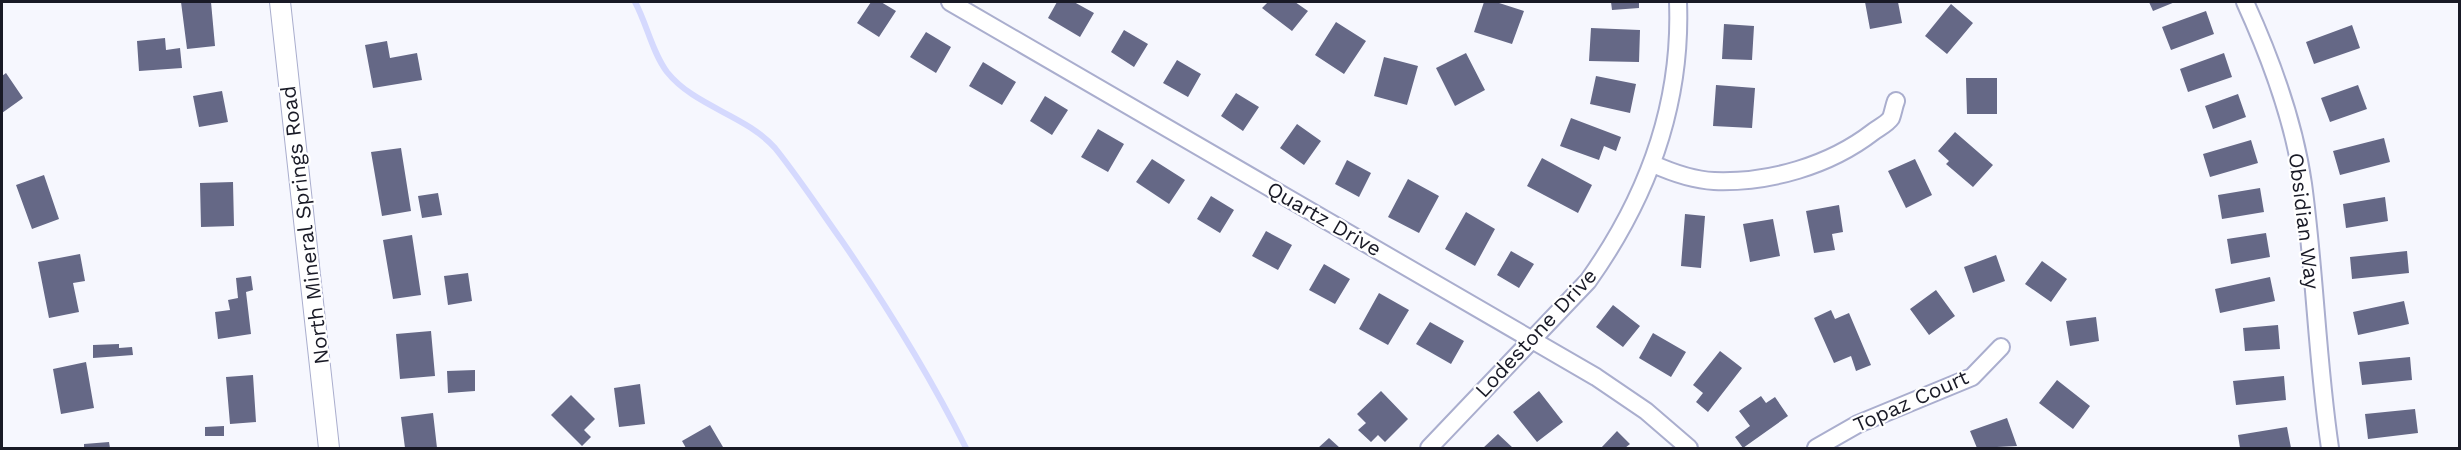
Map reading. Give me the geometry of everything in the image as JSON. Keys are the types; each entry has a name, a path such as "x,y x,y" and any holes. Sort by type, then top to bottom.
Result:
{"street":[{"name":"North Mineral Springs Road","path":"280,2 329,448"},
{"name":"Quartz Drive","path":"950,2 1621,393 1669,429 1689,448"},
{"name":"Lodestone Drive","path":"1428,448 1588,281 1609,251 1653,164 1666,118 1673,81 1678,2"},
{"name":"Obsidian Way","path":"2245,2 2263,43 2288,119 2302,183 2330,448"},
{"path":"1653,164 1684,177 1713,181 1756,180 1795,170 1826,161 1861,141 1890,119 1896,101"},
{"name":"Topaz Court","path":"1816,448 1858,424 1972,377 2001,347"}],"building":[{"path":"181,2 211,2 215,46 187,49"},
{"path":"871,2 881,2 896,11 879,37 857,23"},
{"path":"1057,2 1074,2 1094,13 1080,37 1048,18"},
{"path":"1268,2 1295,2 1308,11 1292,31 1262,8"},
{"path":"1484,2 1496,2 1524,11 1512,44 1474,32"},
{"path":"1611,2 1639,2 1639,8 1612,10"},
{"path":"1865,2 1898,2 1902,23 1870,29"},
{"path":"2149,2 2175,2 2153,11"},
{"path":"1951,4 1973,23 1947,54 1925,36"},
{"path":"2206,11 2214,34 2171,50 2162,27"},
{"path":"1336,22 1366,41 1344,74 1315,55"},
{"path":"1724,24 1754,26 1752,60 1722,59"},
{"path":"2352,25 2360,48 2314,64 2306,42"},
{"path":"1591,28 1640,30 1639,62 1589,61"},
{"path":"1124,30 1148,44 1134,67 1111,52"},
{"path":"926,32 951,47 936,73 910,57"},
{"path":"165,38 166,50 180,48 182,68 139,71 137,41"},
{"path":"387,41 390,58 417,53 422,80 373,88 365,45"},
{"path":"1466,53 1485,90 1455,106 1436,68"},
{"path":"2224,53 2232,77 2188,92 2180,69"},
{"path":"1384,57 1418,66 1407,105 1374,96"},
{"path":"1177,60 1201,74 1188,97 1163,83"},
{"path":"983,62 1016,82 1002,105 969,86"},
{"path":"6,73 23,98 2,113 2,76"},
{"path":"1596,76 1636,84 1630,113 1590,104"},
{"path":"1966,78 1997,78 1997,114 1967,114"},
{"path":"1716,85 1755,88 1752,128 1713,126"},
{"path":"2358,85 2367,109 2330,122 2321,98"},
{"path":"222,91 228,122 199,127 193,96"},
{"path":"1236,93 1259,107 1243,131 1221,116"},
{"path":"2238,94 2246,117 2213,129 2205,106"},
{"path":"1045,96 1068,110 1052,135 1030,121"},
{"path":"1571,118 1621,137 1616,151 1604,146 1599,160 1560,146"},
{"path":"1297,124 1321,141 1304,165 1280,148"},
{"path":"1098,129 1124,144 1108,172 1081,157"},
{"path":"1955,132 1993,165 1973,187 1946,164 1949,161 1938,151"},
{"path":"2384,138 2390,162 2340,175 2333,151"},
{"path":"2251,140 2258,163 2210,177 2203,154"},
{"path":"401,148 411,211 382,216 371,152"},
{"path":"1542,158 1592,185 1578,213 1527,186"},
{"path":"1152,159 1185,180 1169,204 1136,182"},
{"path":"1915,159 1932,195 1906,208 1888,171"},
{"path":"1347,160 1371,173 1359,197 1335,184"},
{"path":"44,175 59,219 32,229 16,185"},
{"path":"1408,179 1439,196 1419,233 1388,217"},
{"path":"233,182 234,226 201,227 200,183"},
{"path":"2260,188 2264,212 2222,219 2218,195"},
{"path":"438,193 442,215 422,218 418,196"},
{"path":"1211,196 1234,210 1220,233 1197,219"},
{"path":"2385,197 2388,221 2346,228 2343,204"},
{"path":"1839,205 1843,232 1832,234 1835,250 1814,253 1806,211"},
{"path":"1466,212 1495,229 1475,266 1445,249"},
{"path":"1685,214 1705,216 1701,268 1681,266"},
{"path":"1773,219 1780,256 1750,262 1743,224"},
{"path":"1266,231 1292,245 1278,270 1252,256"},
{"path":"2266,233 2270,257 2231,264 2227,239"},
{"path":"412,235 421,295 393,299 383,240"},
{"path":"1511,251 1534,264 1519,288 1497,275"},
{"path":"2407,251 2409,273 2352,279 2350,257"},
{"path":"80,254 85,281 73,283 79,312 49,318 38,262"},
{"path":"1996,255 2005,281 1973,293 1964,267"},
{"path":"2042,261 2067,279 2051,302 2025,284"},
{"path":"1324,264 1350,279 1335,304 1309,290"},
{"path":"468,273 472,301 448,305 444,276"},
{"path":"251,276 253,290 246,292 251,334 218,339 215,312 230,310 228,300 238,298 236,278"},
{"path":"2270,277 2275,301 2220,313 2215,289"},
{"path":"1936,290 1955,316 1929,335 1910,309"},
{"path":"1379,293 1409,310 1388,345 1359,329"},
{"path":"2404,301 2409,324 2358,335 2353,312"},
{"path":"1613,305 1640,326 1623,347 1596,327"},
{"path":"1831,310 1835,319 1849,313 1871,365 1856,371 1851,356 1834,363 1814,318"},
{"path":"2096,317 2099,341 2070,346 2066,321"},
{"path":"1430,322 1464,341 1451,364 1416,344"},
{"path":"2278,325 2280,349 2245,351 2243,328"},
{"path":"431,331 435,376 400,379 396,334"},
{"path":"1653,333 1686,352 1671,377 1639,358"},
{"path":"119,344 119,348 132,347 133,355 93,358 93,345"},
{"path":"1720,351 1742,368 1708,412 1696,402 1703,393 1693,385"},
{"path":"2410,357 2412,380 2362,385 2359,362"},
{"path":"86,362 94,408 61,414 53,369"},
{"path":"475,370 475,391 448,393 447,371"},
{"path":"253,375 256,422 230,424 226,377"},
{"path":"2284,376 2286,400 2236,405 2233,381"},
{"path":"2057,380 2090,406 2073,429 2039,403"},
{"path":"640,384 645,424 619,427 614,388"},
{"path":"1381,391 1408,419 1385,442 1378,435 1371,442 1358,430 1366,423 1357,414"},
{"path":"1539,391 1563,422 1537,442 1513,412"},
{"path":"571,395 595,419 584,430 591,437 582,446 551,415"},
{"path":"1761,396 1766,403 1775,397 1788,416 1743,448 1735,437 1750,426 1739,411"},
{"path":"2415,409 2418,433 2368,439 2365,414"},
{"path":"433,413 437,448 405,448 401,417"},
{"path":"2007,418 2017,446 1977,448 1970,431"},
{"path":"710,425 723,447 686,448 682,441"},
{"path":"224,426 224,436 205,436 205,427"},
{"path":"2287,427 2291,448 2240,448 2238,435"},
{"path":"1617,431 1630,444 1625,448 1601,448"},
{"path":"1498,434 1513,448 1483,448"},
{"path":"1329,438 1340,448 1318,448"},
{"path":"109,442 110,448 84,448 84,444"}],"waterway":[{"path":"635,2 657,56 678,84 706,103 750,127 775,148 842,241 892,317 966,448"}]}
